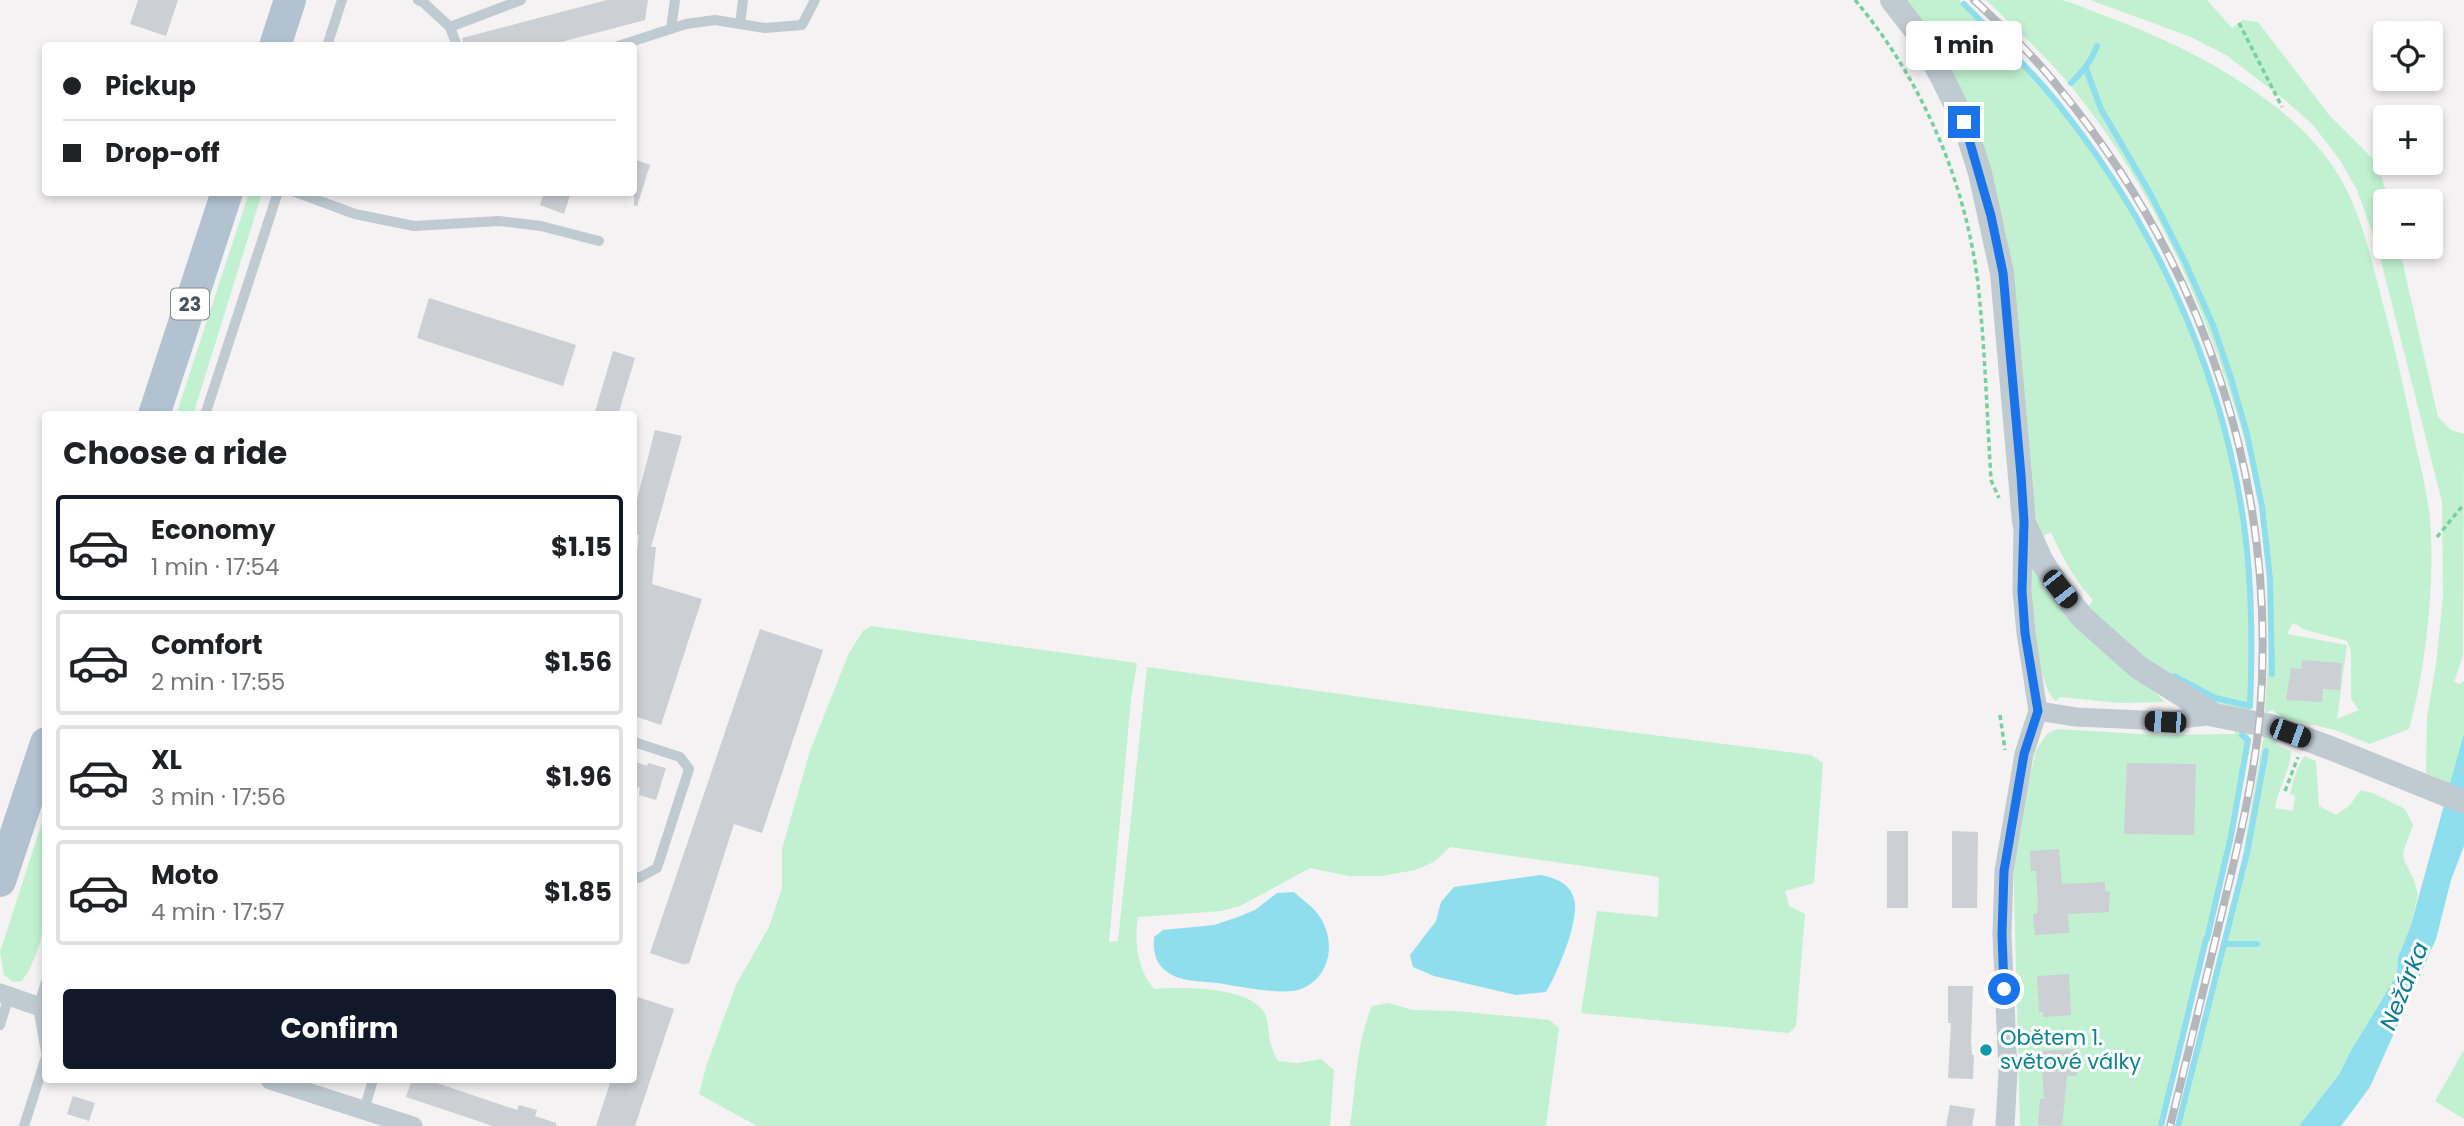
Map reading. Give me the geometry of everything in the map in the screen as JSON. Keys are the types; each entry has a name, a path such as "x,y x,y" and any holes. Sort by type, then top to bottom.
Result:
{"main road":[{"path":"276,42 290,0"},
{"name":"23","path":"155,411 226,196"},
{"path":"0,881 42,755"}],"street":[{"path":"1892,0 1928,52 1964,122 1991,216 2003,273 2024,522 2022,591 2025,633 2038,711 2024,754 2004,871 2002,934 2008,1072 2005,1126"},
{"path":"2024,522 2041,561 2082,617 2138,667 2214,715"},
{"path":"2038,711 2076,717 2165,722 2214,715 2259,723 2464,802"},
{"path":"5,994 42,1008"},
{"path":"279,1083 364,1110 384,1121 413,1126"}],"lane":[{"path":"328,42 342,0"},
{"path":"671,29 675,0"},
{"path":"740,24 744,0"},
{"path":"630,42 671,29 715,20 765,28 802,25 815,0"},
{"path":"450,27 515,1"},
{"path":"427,2 450,27 456,42"},
{"path":"206,411 277,196"},
{"path":"306,196 355,214 414,226 499,221 541,226 599,241"},
{"path":"637,742 680,757 689,769 657,868 637,877"},
{"path":"0,1025 5,994"},
{"path":"24,1126 42,1068"},
{"path":"364,1110 372,1083"}],"path":[{"path":"1855,0 1891,49 1915,90 1949,163 1968,229 1978,282 1991,480 2000,502"},
{"path":"2239,23 2282,107"},
{"path":"2437,537 2464,504"},
{"path":"2285,791 2305,739"}],"green space":[{"path":"1904,0 1959,0 2033,75 2055,100 2121,191 2174,290 2215,395 2241,505 2251,608 2250,711 2216,703 2158,672 2086,610 2093,600 2069,568 2051,532 2043,536 2036,517 2029,462 2017,316 2007,239 1995,189"},
{"path":"1986,0 2065,1 2163,39 2195,55 2258,93 2286,115 2311,139 2342,181 2364,234 2393,341 2430,519 2428,625 2409,729 2370,744 2335,730 2283,718 2272,710 2265,713 2270,631 2266,536 2247,448 2206,324 2152,207 2107,134 2059,72","holes":["2293,623 2306,630 2347,641 2351,651 2351,699 2359,710 2337,719 2347,645 2287,634"]},
{"path":"2090,0 2207,0 2232,28 2243,20 2258,22 2330,116 2373,159 2373,175 2381,175 2385,189 2373,189 2373,235 2357,190 2340,160 2313,125 2226,55 2191,37"},
{"path":"248,196 261,196 194,411 177,411"},
{"path":"2381,259 2402,259 2438,417 2451,430 2464,434 2463,656 2454,682 2460,684 2464,681 2464,733 2450,785 2426,773 2427,717 2443,598 2442,502"},
{"path":"2034,567 2165,702 2119,703 2060,697 2056,701 2049,692 2039,659 2029,570"},
{"path":"871,626 1137,663 1131,699 1109,942 1118,941 1147,667 1455,710 1811,755 1823,763 1814,883 1785,891 1789,906 1805,914 1796,1026 1789,1033 1581,1013 1597,911 1658,917 1659,877 1450,847 1434,862 1415,870 1382,876 1349,876 1310,868 1240,906 1222,911 1138,917 1136,936 1140,964 1154,989 1214,990 1246,998 1265,1014 1278,1061 1297,1063 1321,1059 1334,1070 1330,1126 757,1126 699,1094 736,985 769,927 782,888 782,849 810,751 849,653 863,631"},
{"path":"2235,728 2247,730 2249,735 2241,784 2210,931 2161,1126 2020,1126 2013,851 2036,750 2047,734 2057,729 2157,735 2235,734"},
{"path":"2264,735 2278,739 2276,745 2291,751 2275,808 2293,811 2295,796 2290,794 2304,756 2316,761 2319,806 2336,815 2349,806 2361,790 2405,809 2413,825 2403,852 2404,860 2418,895 2410,928 2398,957 2397,975 2340,1073 2299,1126 2176,1126 2242,860"},
{"path":"42,822 42,932 33,963 22,981 13,982 4,975 0,952"},
{"path":"1389,1003 1412,1010 1456,1011 1549,1020 1559,1028 1546,1126 1350,1126 1360,1050 1367,1020 1372,1006"},
{"path":"2464,1050 2464,1119 2435,1101"}],"water":[{"name":"Nežárka","path":"2464,733 2464,846 2451,880 2436,939 2370,1087 2341,1126 2299,1126 2340,1073 2397,975 2398,957 2410,928"},
{"path":"1541,875 1565,885 1572,893 1575,908 1571,933 1546,992 1516,995 1434,976 1413,967 1410,955 1436,921 1441,902 1454,887"},
{"path":"1294,892 1317,913 1323,923 1329,945 1325,966 1319,976 1301,989 1272,991 1183,979 1171,975 1157,960 1154,937 1163,930 1214,925 1255,910 1277,893"}],"building":[{"path":"138,0 178,0 166,36 130,24"},
{"path":"607,0 648,0 645,20 561,42 463,42 462,38"},
{"path":"637,160 650,165 637,206 634,206 634,196 637,196"},
{"path":"543,196 570,196 564,214 540,205"},
{"path":"429,298 576,345 563,386 417,338"},
{"path":"613,351 635,358 619,411 595,411"},
{"path":"655,430 682,436 651,547 656,547 652,584 702,599 661,725 637,717 637,499"},
{"path":"760,629 823,650 762,833 734,824 689,964 685,965 650,953"},
{"path":"2302,660 2342,663 2340,690 2323,689 2322,702 2286,700 2291,668 2301,669"},
{"path":"637,762 666,768 656,800 639,795 640,788 637,787"},
{"path":"2127,763 2196,764 2194,835 2124,834"},
{"path":"1887,831 1908,831 1908,908 1887,908"},
{"path":"1952,831 1978,832 1977,908 1952,908"},
{"path":"2059,849 2062,884 2105,882 2105,892 2110,891 2109,912 2068,914 2069,933 2035,935 2033,914 2037,914 2038,904 2036,871 2031,871 2030,851"},
{"path":"2069,974 2071,1015 2043,1017 2043,1012 2039,1012 2037,976"},
{"path":"1948,986 1973,986 1973,1079 1948,1078 1951,1023 1948,1023"},
{"path":"638,997 674,1009 635,1126 596,1126 610,1083 637,1083"},
{"path":"2076,1049 2077,1076 2067,1076 2062,1126 2038,1125 2040,1099 2044,1099 2041,1051"},
{"path":"411,1083 437,1083 517,1110 519,1105 537,1110 535,1116 556,1123 556,1126 493,1126 406,1097"},
{"path":"73,1096 95,1103 89,1121 67,1114"},
{"path":"1950,1105 1975,1109 1972,1126 1946,1126"}],"waterway":[{"path":"1964,4 2055,100 2121,192 2174,290 2215,395 2230,450 2245,530 2251,605 2250,706 2215,698 2174,676"},
{"path":"2071,83 2086,66 2097,46"},
{"path":"2086,69 2101,109 2150,193 2185,262 2213,325 2231,378 2247,434 2262,507 2270,579 2272,674"},
{"path":"2207,939 2231,836 2248,740 2242,735"},
{"path":"2178,1126 2247,853 2266,751"},
{"path":"2161,1126 2206,939"},
{"path":"2226,944 2257,944"}],"railway":[{"path":"1974,0 2029,53 2059,88 2110,156 2154,228 2191,303 2221,381 2243,461 2257,544 2262,628 2260,713 2250,788 2170,1126"}],"place":[{"name":"Obětem 1. světové války","path":"1986,1050"}],"route":[{"path":"1964,122 1980,173 2003,273 2024,522 2022,591 2025,633 2038,711 2024,754 2006,850 2002,934 2004,989"}]}
